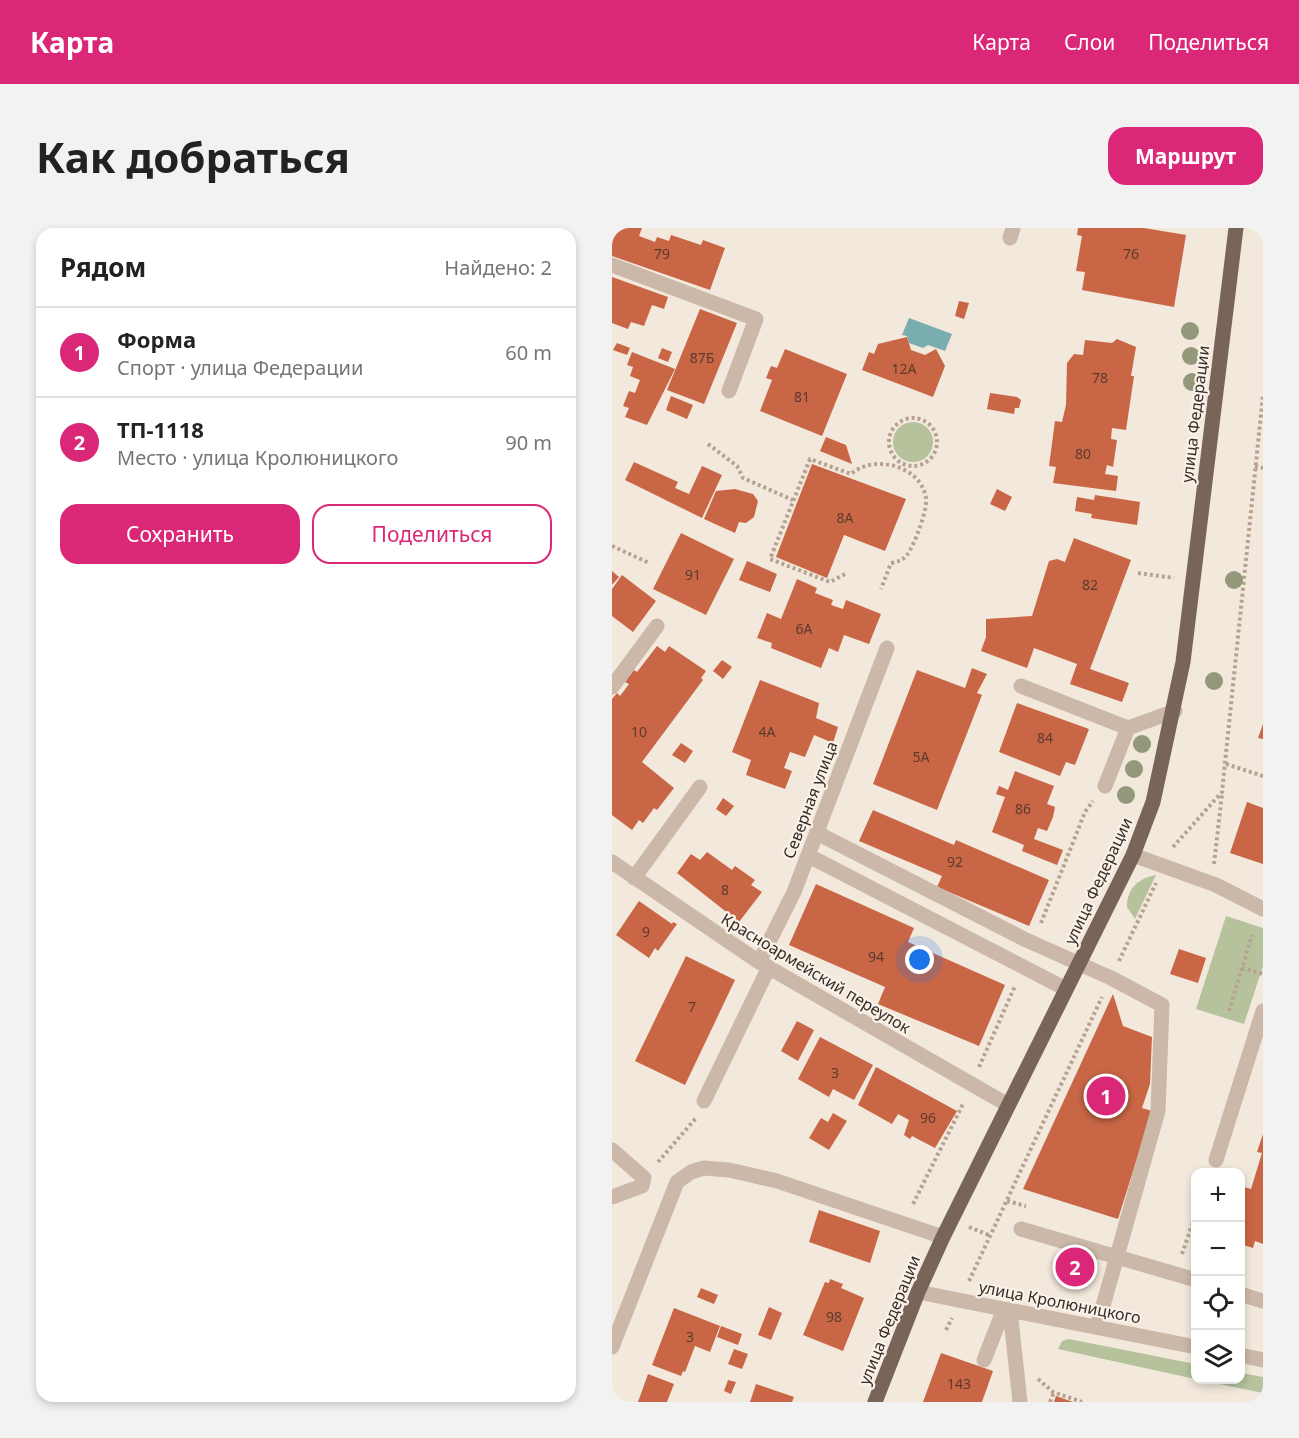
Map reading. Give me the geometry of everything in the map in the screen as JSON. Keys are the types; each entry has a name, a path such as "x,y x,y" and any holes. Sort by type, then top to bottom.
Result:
{"main road":[{"name":"улица Федерации","path":"875,1402 918,1292 943,1237 1133,855 1154,802 1175,711 1236,228"}],"street":[{"path":"612,265 756,320 729,391"},
{"path":"612,687 657,626"},
{"name":"Северная улица","path":"704,1101 809,856 887,648"},
{"path":"1021,686 1128,728 1175,711"},
{"path":"1105,786 1128,728"},
{"path":"634,878 700,787"},
{"path":"817,833 1033,942 1080,962 1162,1005 1158,1111 1097,1328"},
{"path":"1133,855 1216,885 1263,909"},
{"path":"809,856 1023,969 1066,989"},
{"name":"Красноармейский переулок","path":"612,862 764,964 1008,1105"},
{"path":"1216,1160 1263,1011"},
{"path":"612,1150 644,1178 642,1186 612,1197"},
{"path":"612,1347 677,1182 691,1172 704,1168 729,1170 777,1181 943,1237"},
{"path":"1021,1229 1191,1279"},
{"name":"улица Кролюницкого","path":"918,1292 1191,1346"},
{"path":"1245,1295 1263,1300"},
{"path":"984,1360 1007,1310"},
{"path":"1007,1310 1020,1402"},
{"path":"1245,1356 1263,1360"}],"path":[{"path":"1214,868 1263,395"},
{"path":"903,420 926,421 936,435 935,451 925,463 917,466 902,464 895,458 889,445 892,430 903,420"},
{"path":"708,444 737,466 743,478 793,500"},
{"path":"845,574 830,582 770,559 810,459 851,474 873,463 887,464 913,475 921,485 926,497 926,507 911,548 900,561 891,563 881,589"},
{"path":"900,469 902,464"},
{"path":"1255,466 1263,468"},
{"path":"612,546 649,563"},
{"path":"1137,573 1193,581"},
{"path":"1226,764 1263,776"},
{"path":"1033,942 1085,812 1105,786"},
{"path":"946,1330 1168,852 1222,792"},
{"path":"1229,1011 1252,934"},
{"path":"1242,968 1263,974"},
{"path":"903,1224 955,1123 1023,969"},
{"path":"644,1178 694,1122 704,1101"},
{"path":"1182,1255 1193,1222"},
{"path":"1038,1379 1054,1392 1082,1402"},
{"path":"1050,1402 1054,1392"}],"green space":[{"path":"913,422 927,428 933,442 927,456 913,462 899,456 893,442 899,428"},
{"path":"1156,875 1135,919 1127,907 1129,894 1139,881"},
{"path":"1226,916 1263,928 1263,966 1244,1024 1196,1009"},
{"path":"1069,1339 1191,1363 1191,1378 1058,1349 1062,1341"},
{"path":"1245,1374 1263,1377 1263,1393 1219,1384 1245,1384"}],"water":[{"path":"909,318 952,334 945,351 928,345 923,348 909,343 907,336 902,335"}],"building":[{"path":"612,228 642,228 639,236 655,242 657,237 669,241 671,235 701,245 703,240 725,248 710,290 612,256"},
{"path":"1078,228 1144,228 1186,235 1174,307 1082,290 1085,272 1076,271 1082,236 1077,235"},
{"path":"612,277 668,297 664,309 652,305 644,326 631,322 628,329 612,323"},
{"path":"959,301 969,303 964,319 955,316"},
{"path":"700,309 737,323 704,404 667,390"},
{"path":"907,337 911,350 925,355 936,349 945,366 933,397 862,370 869,352 874,354 878,344"},
{"path":"1117,339 1136,347 1126,430 1112,428 1111,439 1117,440 1113,467 1107,465 1105,474 1118,476 1116,491 1053,483 1056,467 1049,466 1055,421 1062,422 1066,405 1067,363 1074,354 1083,355 1085,340 1112,343"},
{"path":"617,343 630,348 627,355 613,350"},
{"path":"662,348 672,352 668,362 658,358"},
{"path":"785,349 847,374 822,436 760,411 772,380 766,378 771,366 777,368"},
{"path":"632,352 675,369 647,425 625,417 629,408 623,406 629,391 635,393 640,380 630,376 633,367 627,365"},
{"path":"990,393 1017,397 1021,400 1019,408 1015,408 1014,414 987,409"},
{"path":"671,396 693,405 687,419 666,410"},
{"path":"826,437 846,445 852,464 820,451"},
{"path":"634,462 678,482 675,488 689,494 702,466 722,475 702,518 625,480"},
{"path":"812,464 906,499 885,551 844,535 827,578 776,557"},
{"path":"735,489 753,494 758,501 754,517 746,523 739,522 735,533 704,519 716,491"},
{"path":"997,489 1012,497 1005,511 990,504"},
{"path":"1095,495 1140,502 1137,525 1091,518 1092,514 1075,511 1077,497 1094,500"},
{"path":"681,533 734,559 706,615 653,589"},
{"path":"1074,538 1131,560 1090,669 1129,683 1122,702 1070,684 1077,664 1034,648 1027,668 981,651 986,637 986,619 1032,616 1049,561 1057,559 1065,562"},
{"path":"747,561 777,574 770,592 739,580"},
{"path":"612,571 619,577 612,585"},
{"path":"622,575 656,601 633,632 612,616 612,589"},
{"path":"797,579 817,588 815,593 833,600 831,605 843,609 846,600 881,614 869,644 844,635 838,652 829,648 821,668 771,648 772,643 757,638 767,613 781,619"},
{"path":"657,646 665,652 669,646 706,671 701,678 703,680 642,762 674,788 657,810 654,808 643,823 639,820 632,830 612,815 612,699 617,693 620,696 629,684 625,682 634,670 637,672"},
{"path":"722,660 732,667 723,679 713,671"},
{"path":"972,668 987,674 977,693 982,695 937,810 873,784 917,670 965,688"},
{"path":"760,680 819,703 816,718 838,727 833,743 814,735 805,757 790,752 784,768 792,771 785,789 746,775 751,760 732,752"},
{"path":"1017,703 1089,729 1075,765 1066,762 1060,776 999,752"},
{"path":"1263,724 1263,739 1258,738"},
{"path":"681,743 693,751 685,763 672,755"},
{"path":"1015,771 1054,786 1047,804 1055,807 1053,817 1047,831 1038,828 1034,839 1063,850 1057,865 1022,851 1024,845 992,832 1005,797 996,794 999,786 1008,790"},
{"path":"723,798 734,806 726,816 716,809"},
{"path":"1247,802 1263,808 1263,864 1230,853"},
{"path":"873,810 954,845 956,840 1049,880 1029,926 937,887 942,876 859,841"},
{"path":"707,852 732,870 735,866 755,880 751,885 762,892 739,922 677,873 691,854 700,860"},
{"path":"816,884 914,928 908,942 1005,985 979,1046 878,1004 885,987 789,945"},
{"path":"639,901 672,924 673,922 677,924 658,951 655,948 649,958 616,935"},
{"path":"1179,949 1206,958 1198,983 1170,974"},
{"path":"686,956 735,980 685,1085 635,1061"},
{"path":"1113,994 1123,1026 1152,1037 1150,1084 1142,1108 1152,1111 1118,1219 1023,1189"},
{"path":"797,1021 814,1030 798,1061 781,1051"},
{"path":"820,1037 873,1065 854,1100 833,1089 829,1097 798,1079"},
{"path":"876,1067 957,1111 935,1148 912,1136 910,1139 904,1135 909,1120 898,1114 892,1124 858,1105"},
{"path":"833,1113 847,1121 829,1150 809,1138 821,1118 828,1122"},
{"path":"1263,1134 1263,1244 1255,1241 1253,1248 1245,1246 1245,1187 1251,1189 1262,1153 1257,1152"},
{"path":"819,1210 880,1231 870,1263 809,1242"},
{"path":"1068,1252 1087,1255 1083,1282 1064,1279"},
{"path":"830,1279 843,1284 841,1288 864,1298 843,1351 803,1335 825,1282 829,1283"},
{"path":"701,1288 718,1295 714,1304 697,1297"},
{"path":"769,1307 782,1313 771,1340 758,1335"},
{"path":"674,1308 720,1326 710,1352 695,1346 685,1372 683,1371 681,1376 652,1365"},
{"path":"721,1326 742,1334 738,1345 717,1337"},
{"path":"734,1349 748,1354 742,1369 728,1364"},
{"path":"941,1353 993,1371 982,1402 923,1402"},
{"path":"648,1374 674,1384 667,1402 638,1402"},
{"path":"728,1380 736,1382 731,1394 724,1391"},
{"path":"756,1384 794,1397 792,1402 750,1402"},
{"path":"1056,1396 1073,1402 1054,1402"}],"place":[{"name":"Форма","path":"1106,1096"},
{"name":"ТП-1118","path":"1075,1267"}]}
